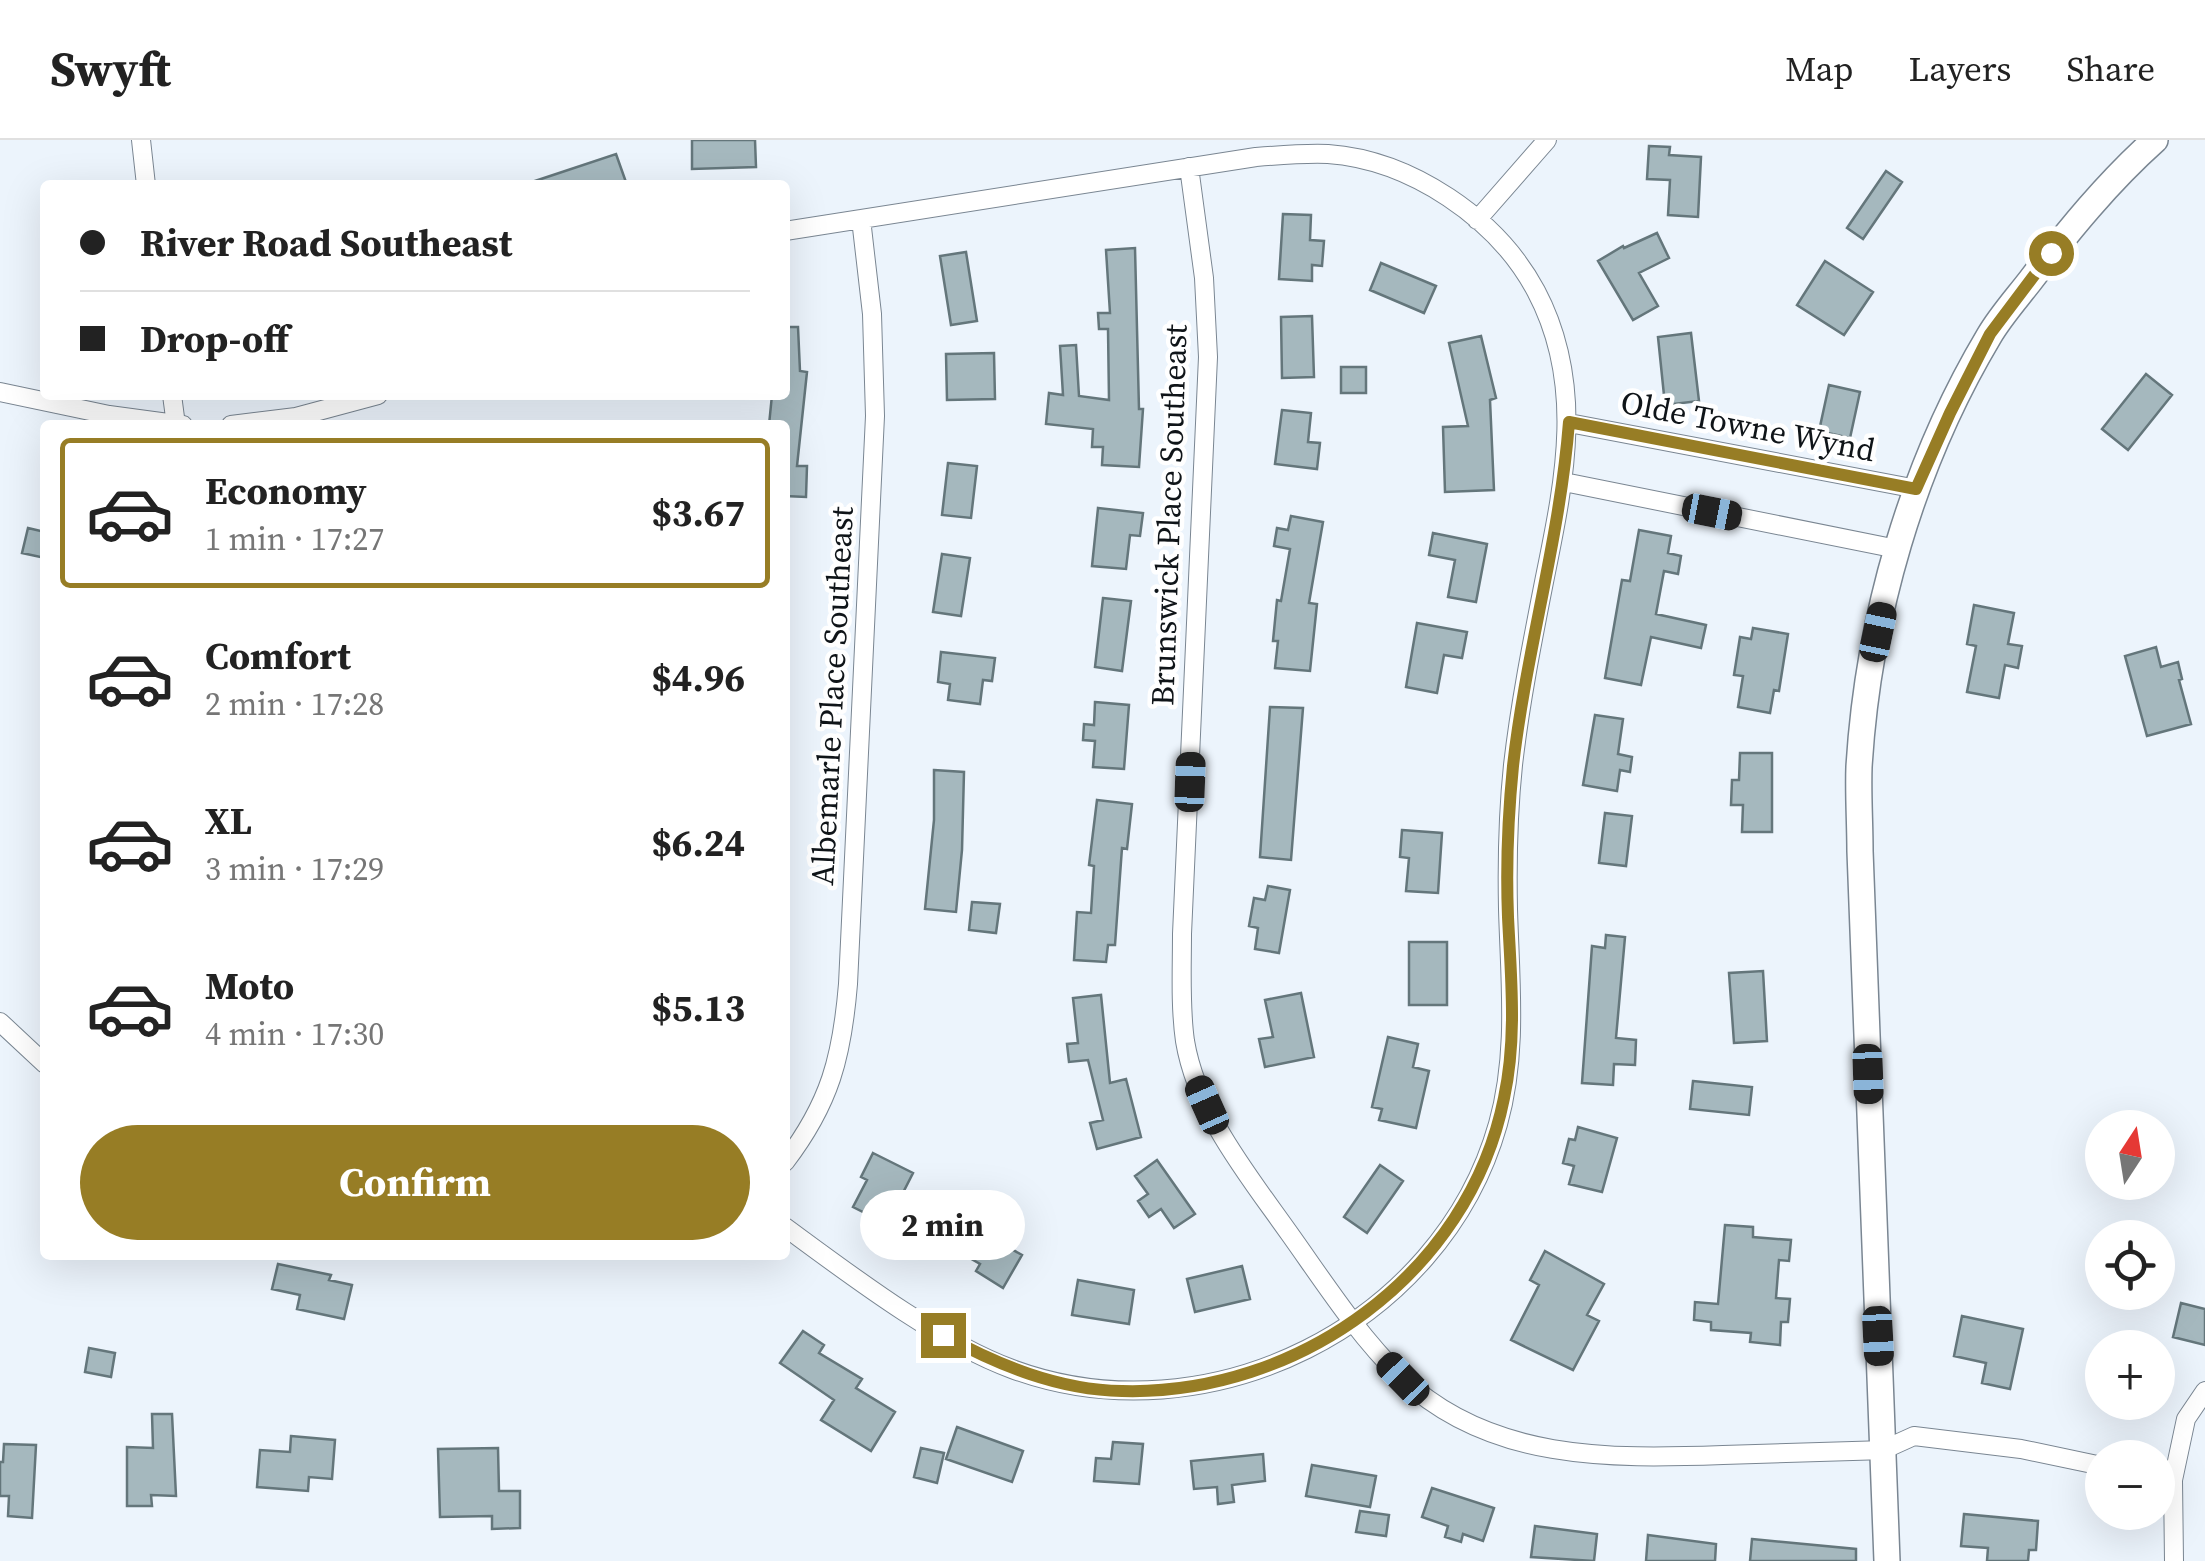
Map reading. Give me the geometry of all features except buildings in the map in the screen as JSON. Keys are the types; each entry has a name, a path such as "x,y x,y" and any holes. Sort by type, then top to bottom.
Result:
{"main road":[{"path":"1886,1561 1859,768 1878,632 1916,489 1990,334 2073,224 2155,140"}],"street":[{"path":"141,140 145,180"},
{"path":"1477,220 1546,140"},
{"path":"790,230 1189,167 1299,154 1360,159 1422,183 1502,242 1524,270 1550,321 1561,357 1569,422 1564,482 1513,767 1508,861 1512,1042 1501,1114 1473,1187 1437,1243 1398,1286 1353,1324 1278,1364 1218,1381 1151,1391 1086,1387 1046,1380 978,1354 943,1335 790,1230"},
{"name":"Brunswick Place Southeast","path":"1189,167 1202,264 1208,357 1182,934 1186,1041 1194,1076 1225,1139 1353,1324 1403,1379 1428,1398 1492,1433 1556,1452 1619,1456 1883,1450 1914,1436 2022,1449 2085,1462"},
{"name":"Albemarle Place Southeast","path":"790,1155 827,1095 840,1045 848,984 874,416 872,314 861,219"},
{"path":"0,392 144,420"},
{"path":"272,420 359,400"},
{"name":"Olde Towne Wynd","path":"1569,422 1916,489"},
{"path":"1564,482 1898,549"},
{"path":"0,1022 40,1059"},
{"path":"2175,1450 2186,1419 2205,1390"},
{"path":"2186,1419 2205,1411"},
{"path":"2171,1530 2174,1561"}],"route":[{"path":"943,1335 1011,1369 1046,1380 1118,1392 1151,1391 1218,1381 1278,1364 1353,1324 1398,1286 1437,1243 1473,1187 1488,1155 1504,1100 1512,1042 1508,818 1531,650 1564,482 1569,422 1916,489 1990,334 2051,253"}]}
